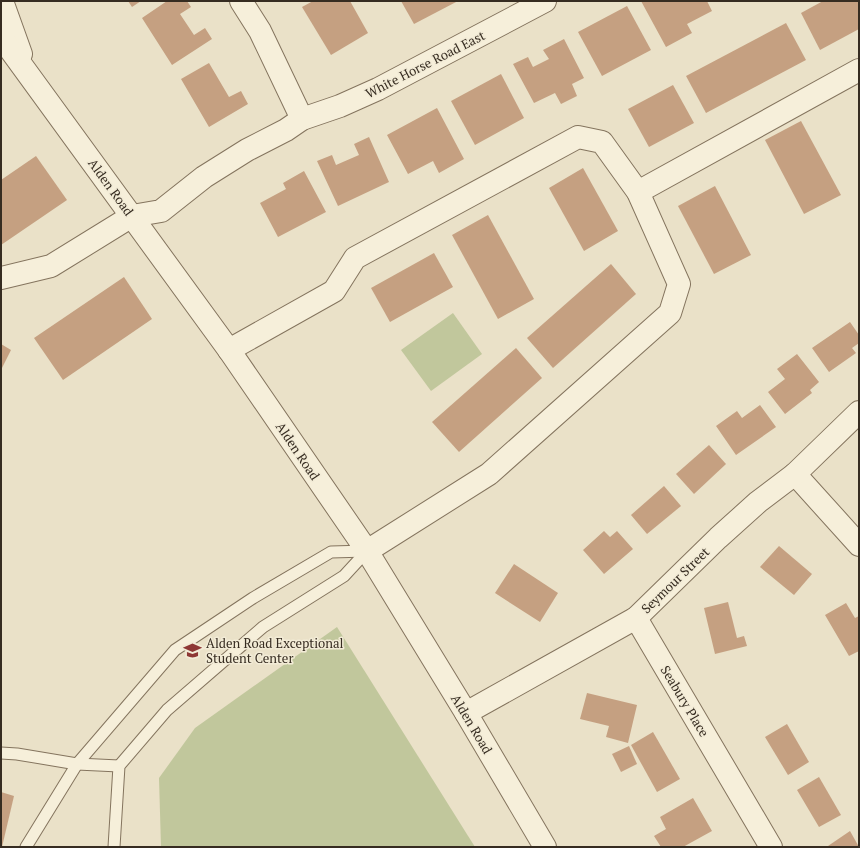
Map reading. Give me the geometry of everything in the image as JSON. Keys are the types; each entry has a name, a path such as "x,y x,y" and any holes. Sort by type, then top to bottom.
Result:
{"street":[{"name":"Alden Road","path":"2,1 27,72"},
{"path":"241,1 260,31 302,119"},
{"name":"White Horse Road East","path":"1,278 51,266 132,216 161,210 204,177 247,150 286,130 302,119 340,106 378,89 544,1"},
{"name":"Alden Road","path":"1,37 229,350 367,551 466,713 545,847"},
{"path":"638,192 859,70"},
{"path":"229,350 334,291 355,258 578,137 602,142 638,192 679,284 670,313 489,474 367,551"},
{"name":"Seymour Street","path":"466,713 636,618 718,538 758,502 795,474 859,412"},
{"path":"795,474 859,544"},
{"name":"Seabury Place","path":"636,618 772,847"}],"lane":[{"path":"26,847 77,764 175,650 253,598 331,552 367,551"},
{"path":"114,847 119,766 167,710 263,627 344,576 367,551"},
{"path":"1,753 17,754 77,764 119,766"}],"green space":[{"path":"453,313 482,354 431,391 401,350"},
{"path":"337,627 475,847 161,847 159,778 195,728"}],"building":[{"path":"128,1 141,1 132,7"},
{"path":"167,1 187,1 191,7 180,14 194,35 205,28 212,39 172,65 142,18"},
{"path":"313,1 350,1 368,33 331,55 302,7"},
{"path":"401,1 458,1 414,24"},
{"path":"641,1 707,1 712,11 687,24 692,33 666,47"},
{"path":"823,1 859,1 859,29 820,50 801,13"},
{"path":"627,6 651,50 602,76 578,32"},
{"path":"786,23 806,60 706,113 686,76"},
{"path":"564,39 584,78 572,84 577,96 561,104 555,93 534,103 513,64 528,57 533,67 549,59 543,50"},
{"path":"209,63 229,97 241,91 248,104 209,127 181,79"},
{"path":"501,74 524,118 475,145 451,101"},
{"path":"673,85 694,123 649,147 628,109"},
{"path":"437,108 464,159 439,173 433,161 408,174 387,135"},
{"path":"801,121 841,195 804,214 765,140"},
{"path":"369,137 389,182 338,206 317,161 332,155 336,165 359,155 354,144"},
{"path":"36,156 67,200 1,245 1,180"},
{"path":"583,168 618,231 584,251 549,188"},
{"path":"304,171 326,212 278,237 260,203 286,189 283,183"},
{"path":"715,186 751,255 714,274 678,206"},
{"path":"488,215 534,299 498,319 452,235"},
{"path":"434,253 453,287 390,322 371,288"},
{"path":"611,264 636,294 553,368 527,338"},
{"path":"124,277 152,319 63,380 34,338"},
{"path":"850,322 859,335 859,343 852,348 856,353 829,372 812,348"},
{"path":"1,344 11,350 1,370"},
{"path":"516,348 542,378 459,452 432,422"},
{"path":"797,354 819,382 810,390 812,393 785,414 768,392 785,379 777,369"},
{"path":"760,405 776,427 736,455 716,426 737,411 742,418"},
{"path":"709,445 726,464 694,494 676,474"},
{"path":"664,486 681,506 647,534 631,515"},
{"path":"604,531 610,537 617,531 633,549 604,574 583,550"},
{"path":"779,546 812,574 794,595 760,567"},
{"path":"514,564 558,593 540,622 495,593"},
{"path":"728,602 737,638 744,636 747,646 715,654 704,608"},
{"path":"846,603 855,618 859,616 859,651 849,656 825,615"},
{"path":"587,693 637,705 628,743 606,737 609,726 580,719"},
{"path":"787,724 809,762 788,775 765,737"},
{"path":"653,732 680,779 657,792 631,745"},
{"path":"629,746 637,764 621,772 612,754"},
{"path":"819,777 841,815 819,827 797,790"},
{"path":"1,792 14,796 2,847 1,847"},
{"path":"693,798 712,831 683,847 661,847 654,836 666,829 660,817"},
{"path":"850,831 859,847 828,846"}],"place":[{"name":"Alden Road Exceptional Student Center","path":"193,650"}]}
